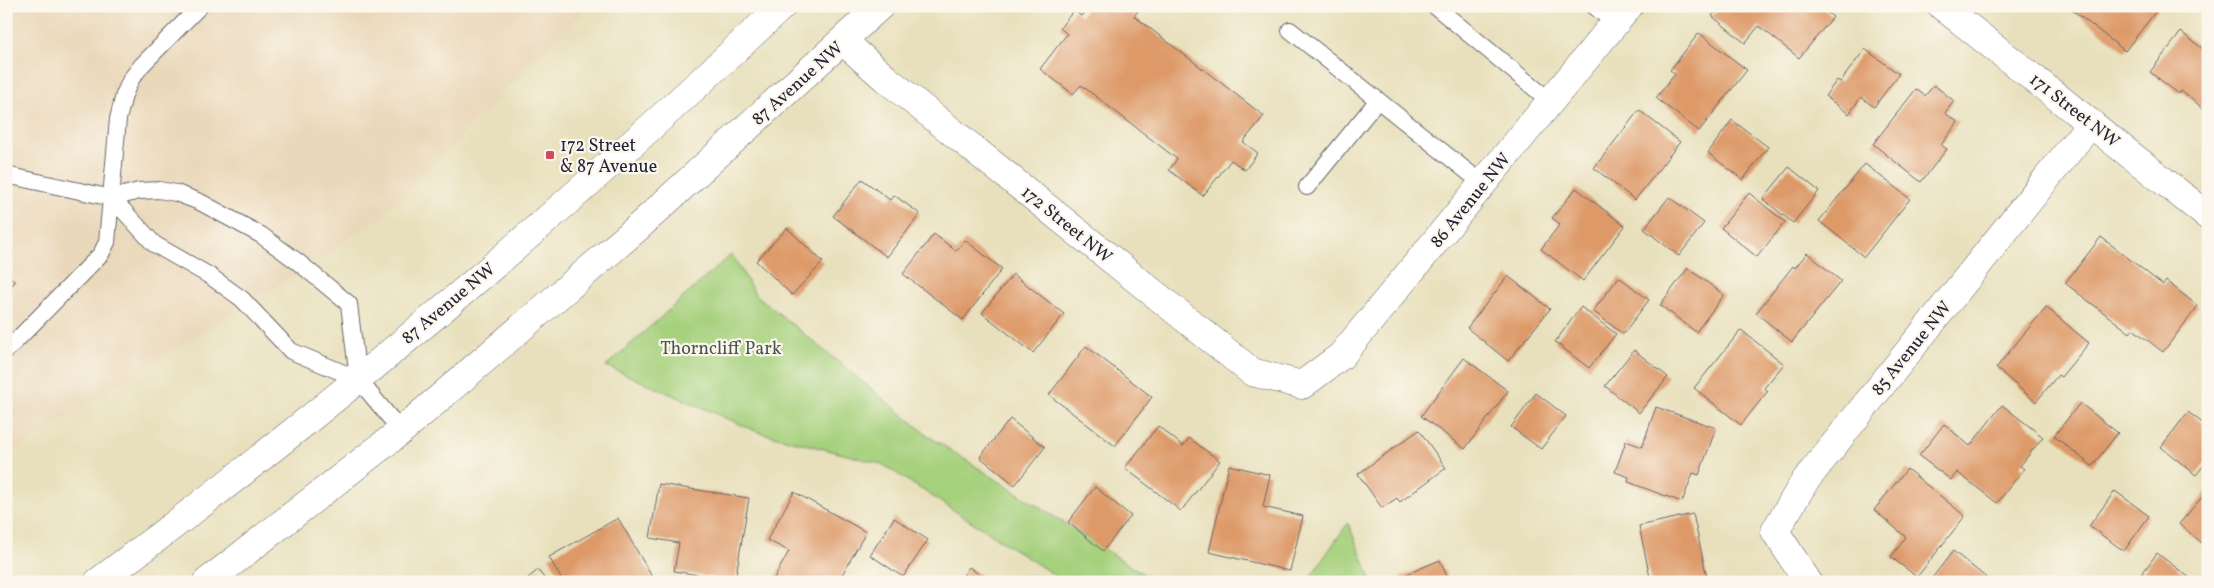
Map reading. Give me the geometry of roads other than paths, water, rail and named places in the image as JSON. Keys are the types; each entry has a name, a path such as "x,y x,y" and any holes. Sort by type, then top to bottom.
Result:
{"street":[{"name":"87 Avenue NW","path":"98,582 358,379 526,237 782,6"},
{"path":"843,41 860,6"},
{"name":"87 Avenue NW","path":"207,582 401,431 635,230 880,6"},
{"name":"171 Street NW","path":"1942,6 2208,216"},
{"name":"86 Avenue NW","path":"1302,385 1341,356 1622,15"},
{"name":"172 Street NW","path":"843,41 885,78 1252,372 1302,385"},
{"name":"85 Avenue NW","path":"1808,582 1775,531 1805,481 2091,123"}],"lane":[{"path":"6,351 101,254 107,242 118,119 128,87 142,65 200,6"},
{"path":"1435,6 1550,102"},
{"path":"1594,6 1622,15"},
{"path":"1290,30 1483,184"},
{"path":"1307,187 1378,100"},
{"path":"6,175 112,198 139,191 159,190 176,193 200,202 230,217 261,235 298,262 349,304 358,379"},
{"path":"112,198 154,244 237,294 291,351 358,379 401,431"}],"place":[{"name":"172 Street & 87 Avenue","path":"550,155"}],"park label":[{"name":"Thorncliff Park","path":"721,348"}]}
